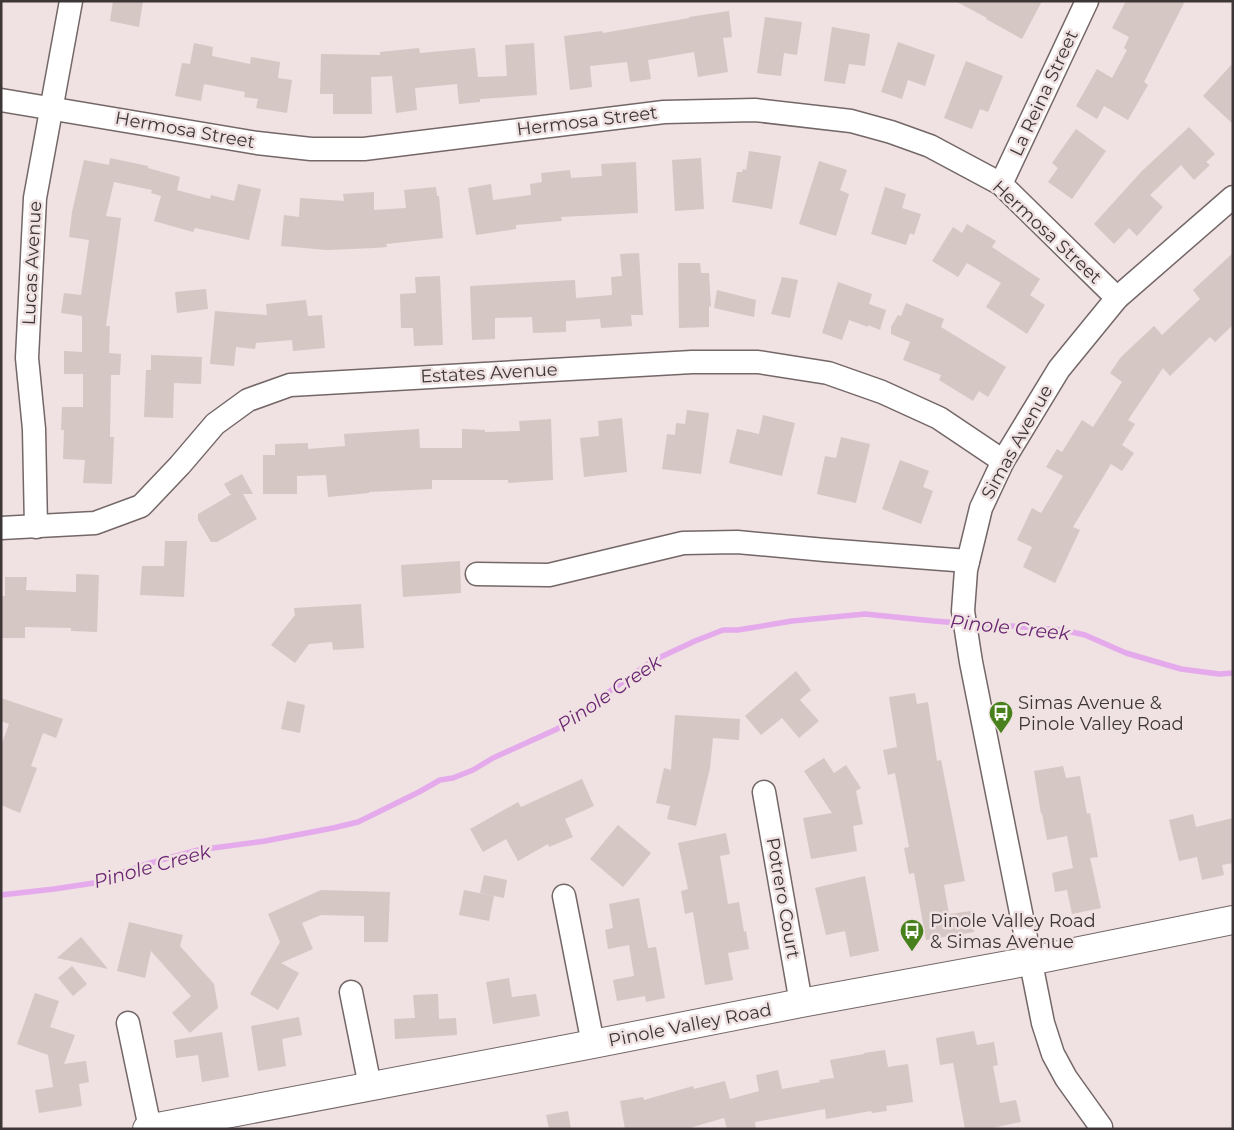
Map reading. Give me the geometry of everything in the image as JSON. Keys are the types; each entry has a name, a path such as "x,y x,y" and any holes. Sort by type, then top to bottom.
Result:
{"main road":[{"name":"Pinole Valley Road","path":"148,1128 1030,961 1233,920"}],"street":[{"name":"Lucas Avenue","path":"36,527 34,429 27,358 35,198 71,1"},
{"name":"La Reina Street","path":"1001,184 1087,1"},
{"name":"Hermosa Street","path":"1,100 257,143 311,149 364,149 664,112 755,110 851,121 891,132 930,146 1001,184 1117,298"},
{"name":"Simas Avenue","path":"1101,1127 1066,1078 1053,1054 1043,1023 971,662 963,611 967,566 981,508 1003,461 1059,369 1117,298 1233,197"},
{"name":"Estates Avenue","path":"1,528 95,524 141,506 215,424 248,400 290,385 692,362 758,362 828,373 882,392 939,418 1003,461"},
{"path":"477,574 549,575 683,543 737,542 967,566"},
{"name":"Potrero Court","path":"764,792 801,1003"},
{"path":"564,896 593,1044"},
{"path":"351,992 370,1086"},
{"path":"128,1024 148,1128"}],"building":[{"path":"113,1 143,1 139,27 110,21"},
{"path":"955,1 1042,1 1022,39"},
{"path":"1126,1 1185,1 1144,82 1148,85 1128,120 1104,106 1097,119 1076,106 1097,69 1112,78 1127,50 1124,48 1129,37 1112,28"},
{"path":"729,11 732,37 723,38 728,72 698,77 694,52 648,60 651,79 630,82 627,62 590,66 592,87 570,90 564,36 602,31 603,33"},
{"path":"765,17 802,22 797,55 784,53 781,76 757,73"},
{"path":"832,27 870,34 865,66 849,64 845,84 824,81"},
{"path":"898,42 935,55 925,86 908,80 902,99 881,92"},
{"path":"194,43 213,47 212,56 250,64 251,57 280,62 278,78 292,80 287,113 256,108 258,99 244,97 245,92 204,84 201,101 175,96 182,63 190,64"},
{"path":"534,43 537,95 480,99 480,102 459,104 457,84 415,88 417,110 396,113 392,76 371,77 372,114 333,114 333,94 320,94 321,54 380,55 380,52 419,48 420,53 475,48 478,77 507,76 505,45"},
{"path":"966,61 1003,76 988,112 980,109 972,129 944,118"},
{"path":"1233,63 1233,124 1203,96"},
{"path":"1189,127 1215,154 1206,162 1210,165 1194,180 1181,165 1150,195 1163,207 1137,236 1129,228 1114,244 1094,224 1141,172"},
{"path":"1076,129 1106,151 1072,199 1048,182 1058,168 1052,163"},
{"path":"749,151 781,156 772,209 732,202 737,172 742,172 743,169 746,170"},
{"path":"110,158 148,166 148,168 180,177 177,190 210,199 211,195 234,201 238,184 261,189 249,240 195,228 193,232 154,221 161,196 151,193 152,190 114,182 106,216 121,218 106,326 110,326 109,353 121,354 120,375 111,375 110,437 114,437 112,484 83,483 85,460 63,459 64,430 61,430 62,407 83,407 83,374 64,374 64,351 82,352 82,316 61,313 64,293 81,295 89,240 69,237 72,212 84,160 109,165"},
{"path":"701,158 704,209 675,211 672,160"},
{"path":"819,161 847,170 840,190 849,194 836,236 799,224"},
{"path":"636,162 638,213 561,217 562,221 516,225 516,229 476,235 468,188 491,184 493,200 531,195 530,184 542,182 541,173 570,170 571,178 602,176 601,164"},
{"path":"436,187 437,196 439,196 443,238 386,244 387,247 374,248 327,250 281,246 284,215 299,217 300,198 344,201 343,194 374,192 374,210 406,208 404,190"},
{"path":"885,187 906,194 902,208 921,214 914,235 910,233 906,245 871,234"},
{"path":"967,224 996,241 992,247 1040,279 1030,295 1045,305 1027,334 986,307 1001,283 967,263 958,277 932,261 953,227 962,233"},
{"path":"639,253 643,315 631,315 632,326 601,328 600,319 566,321 566,332 533,333 532,317 495,318 495,339 472,340 470,286 575,280 576,298 612,295 611,277 622,276 620,254"},
{"path":"1233,253 1233,325 1215,342 1210,337 1170,376 1163,368 1128,420 1135,424 1122,445 1134,453 1122,471 1111,464 1073,527 1080,530 1055,583 1023,567 1032,547 1017,540 1032,508 1041,513 1063,476 1046,467 1057,449 1062,452 1082,420 1093,427 1122,382 1110,373 1121,357 1154,326 1162,335 1200,299 1193,290"},
{"path":"678,263 700,263 701,273 709,273 711,307 709,306 709,327 679,328"},
{"path":"440,276 443,345 414,346 413,328 401,328 400,294 416,293 415,277"},
{"path":"782,277 798,280 790,318 771,314"},
{"path":"838,282 872,294 869,304 886,310 880,330 849,320 842,340 822,333"},
{"path":"206,289 208,309 177,313 175,292"},
{"path":"717,290 756,300 754,317 714,308"},
{"path":"306,300 308,316 322,315 325,348 293,351 292,340 256,343 255,349 236,347 234,366 210,364 215,311 267,315 266,304"},
{"path":"906,303 944,319 941,327 1006,367 988,397 979,391 973,401 939,380 941,375 903,360 910,342 891,334 891,327 898,315 901,316"},
{"path":"151,355 202,357 201,384 174,383 173,418 144,417 146,370 151,370"},
{"path":"687,410 709,413 701,474 662,469 667,434 675,435 676,423 685,424"},
{"path":"763,415 795,423 782,476 729,463 737,429 759,434"},
{"path":"622,418 627,472 584,477 580,438 599,436 598,421"},
{"path":"551,419 553,480 508,483 508,480 432,480 432,489 369,492 328,497 326,475 297,476 297,494 263,494 263,455 275,455 275,444 308,443 308,449 345,446 344,434 419,429 420,448 462,448 462,429 485,430 485,432 520,431 519,421"},
{"path":"841,437 870,444 856,503 817,494 825,456 836,458"},
{"path":"900,460 929,471 923,487 933,491 921,524 882,509"},
{"path":"242,474 253,494 243,494 257,519 217,542 211,542 198,520 198,514 232,494 230,494 224,484"},
{"path":"165,541 187,541 184,597 140,595 142,566 164,566"},
{"path":"460,561 461,593 403,597 401,565"},
{"path":"76,574 99,575 97,632 71,631 71,628 25,627 25,638 1,638 1,596 5,596 5,577 27,577 26,590 76,592"},
{"path":"361,604 364,648 333,650 332,642 309,644 295,663 271,645 295,615 294,608"},
{"path":"796,671 811,690 800,700 819,721 799,738 782,718 761,735 745,716"},
{"path":"915,693 917,704 928,702 937,761 941,760 965,881 944,885 949,914 971,911 974,932 926,940 914,873 909,874 904,848 909,847 895,773 888,775 883,750 897,747 889,697"},
{"path":"1,698 63,719 56,738 43,733 31,766 37,768 20,813 1,805 1,746 9,724 1,721"},
{"path":"287,701 305,705 300,733 281,729"},
{"path":"675,715 740,719 739,740 713,738 710,768 696,826 667,819 670,806 656,803 664,768 671,770"},
{"path":"824,758 834,773 846,765 861,788 856,791 863,824 853,826 857,851 811,859 803,818 832,813 804,771"},
{"path":"1063,766 1066,778 1080,776 1087,814 1090,813 1098,857 1090,858 1101,908 1072,914 1067,890 1055,892 1052,873 1073,868 1067,836 1047,840 1034,771"},
{"path":"582,779 594,806 565,819 573,837 549,847 548,844 518,861 506,839 483,852 470,829 518,802 521,807"},
{"path":"1193,814 1196,827 1233,818 1233,863 1222,865 1224,875 1202,880 1197,857 1179,861 1169,820"},
{"path":"618,825 651,853 623,887 590,859"},
{"path":"726,833 730,854 720,856 728,904 739,902 749,949 728,953 733,980 705,985 693,912 685,914 681,891 688,889 678,843"},
{"path":"484,875 507,880 504,898 480,893"},
{"path":"865,876 879,951 850,957 845,931 826,935 815,888"},
{"path":"321,890 390,892 388,942 364,942 364,916 321,915 302,923 313,949 281,963 299,973 278,1010 250,994 280,942 268,914"},
{"path":"464,890 494,896 489,921 459,915"},
{"path":"639,898 648,948 656,947 665,998 646,1002 645,996 617,1001 613,980 634,976 629,945 608,949 605,930 613,928 609,904"},
{"path":"129,922 183,935 180,946 214,984 218,1008 190,1033 172,1013 191,996 151,951 145,978 117,971"},
{"path":"81,937 108,969 57,958"},
{"path":"72,966 87,984 73,996 58,978"},
{"path":"509,978 512,997 536,994 540,1016 493,1024 486,982"},
{"path":"35,993 59,1001 50,1027 75,1035 64,1064 86,1061 89,1082 79,1084 82,1106 39,1113 35,1090 53,1087 48,1055 17,1044"},
{"path":"438,994 439,1019 456,1018 457,1035 395,1039 394,1019 415,1018 413,995"},
{"path":"299,1017 302,1035 282,1039 286,1066 258,1071 251,1026"},
{"path":"974,1031 977,1045 994,1042 998,1065 993,1066 1000,1103 1016,1100 1021,1122 987,1129 965,1129 953,1063 940,1065 936,1038"},
{"path":"222,1032 229,1077 202,1082 198,1055 176,1058 174,1040"},
{"path":"885,1050 888,1067 908,1064 913,1102 886,1106 887,1111 872,1113 871,1111 826,1119 825,1109 755,1122 756,1129 727,1129 724,1118 686,1129 625,1129 620,1101 643,1097 644,1100 693,1086 694,1089 725,1081 730,1099 759,1091 756,1075 778,1070 782,1089 820,1082 819,1080 834,1078 830,1060"},
{"path":"568,1111 571,1129 549,1129 546,1115"}],"waterway":[{"name":"Pinole Creek","path":"1,895 94,883 143,865 198,850 265,841 358,822 440,780 453,778 473,770 493,758 557,729 652,661 723,630 738,630 792,621 865,614 960,623"},
{"name":"Pinole Creek","path":"970,623 1063,630 1085,635 1126,653 1181,669 1219,674 1233,673"}],"place":[{"name":"Simas Avenue & Pinole Valley Road","path":"1001,734"},
{"name":"Pinole Valley Road & Simas Avenue","path":"912,952"}]}
